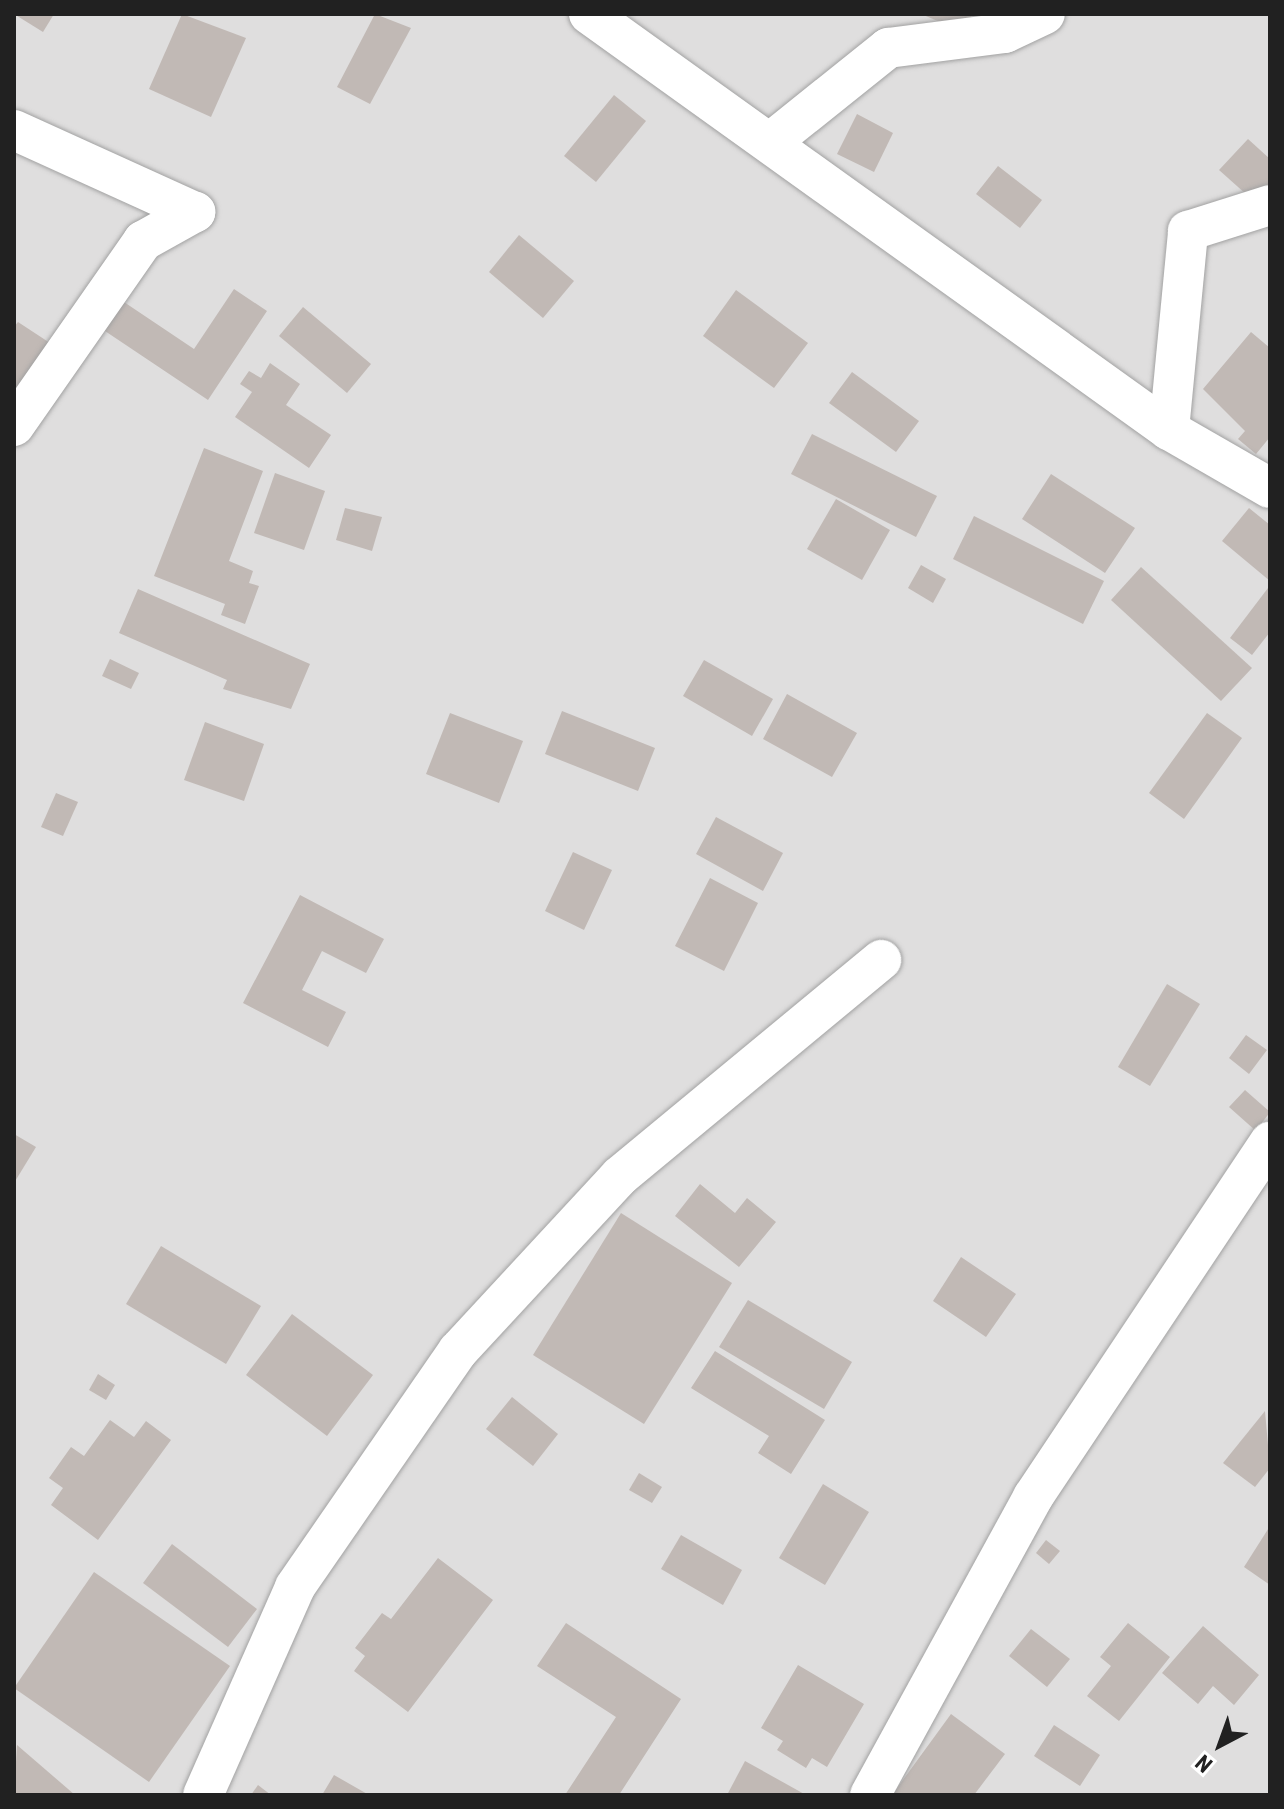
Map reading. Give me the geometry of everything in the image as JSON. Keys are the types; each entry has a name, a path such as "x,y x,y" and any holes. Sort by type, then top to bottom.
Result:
{"street":[{"path":"589,14 772,141 1169,430 1270,488"},
{"path":"772,141 888,48 1005,33 1045,14"},
{"path":"14,130 195,212 143,241 14,426"},
{"path":"1169,430 1188,231 1270,205"},
{"path":"203,1795 295,1587 458,1351 620,1176 881,960"},
{"path":"870,1795 1033,1497 1270,1142"}],"shaded area":[{"path":"14,14 1270,14 1270,1795 14,1795"}],"building":[{"path":"14,14 54,14 43,32"},
{"path":"182,14 246,38 211,117 149,89"},
{"path":"375,14 411,28 370,104 337,87"},
{"path":"921,14 972,14 964,32"},
{"path":"614,95 646,121 596,182 564,156"},
{"path":"857,114 893,133 874,172 837,154"},
{"path":"1248,139 1270,159 1270,187 1256,203 1219,170"},
{"path":"998,166 1042,200 1020,228 976,194"},
{"path":"519,235 574,281 543,318 489,272"},
{"path":"234,289 267,311 208,400 99,327 118,298 194,349"},
{"path":"736,290 808,343 774,388 703,336"},
{"path":"303,307 371,364 347,393 279,336"},
{"path":"18,322 50,343 14,398 14,327"},
{"path":"1251,332 1270,348 1270,437 1256,454 1238,439 1245,431 1203,389"},
{"path":"270,363 300,384 286,405 331,435 309,468 235,417 252,392 240,384 249,371 261,378"},
{"path":"852,372 919,421 896,452 829,403"},
{"path":"812,434 937,496 916,537 791,474"},
{"path":"204,448 263,471 229,561 253,571 249,583 259,586 245,624 221,615 225,604 154,576"},
{"path":"275,473 325,491 304,550 254,533"},
{"path":"1051,474 1135,528 1105,573 1022,519"},
{"path":"836,499 890,530 862,580 807,549"},
{"path":"345,508 382,517 372,551 336,540"},
{"path":"1249,508 1270,525 1270,581 1222,541"},
{"path":"974,516 1104,581 1083,624 953,559"},
{"path":"921,565 946,579 933,603 908,588"},
{"path":"1141,567 1252,668 1221,701 1111,600"},
{"path":"1268,588 1270,632 1252,655 1230,638"},
{"path":"138,589 310,664 291,709 223,689 227,680 119,633"},
{"path":"110,659 139,673 131,689 102,676"},
{"path":"704,660 773,699 752,736 683,696"},
{"path":"787,694 857,733 832,777 763,739"},
{"path":"562,711 655,748 638,791 545,754"},
{"path":"450,713 523,741 499,803 426,774"},
{"path":"1207,713 1242,738 1184,819 1149,793"},
{"path":"205,722 264,744 244,801 184,780"},
{"path":"56,793 78,802 63,836 41,827"},
{"path":"716,817 783,853 763,891 696,854"},
{"path":"573,852 612,870 584,930 545,911"},
{"path":"710,878 758,903 724,971 675,946"},
{"path":"300,895 384,939 366,973 322,951 302,990 346,1012 328,1047 243,1003"},
{"path":"1167,984 1200,1004 1150,1086 1118,1067"},
{"path":"1246,1035 1267,1050 1249,1074 1229,1058"},
{"path":"1245,1090 1270,1112 1256,1131 1229,1107"},
{"path":"14,1134 36,1147 14,1183"},
{"path":"700,1184 735,1213 747,1198 776,1222 739,1267 675,1216"},
{"path":"621,1213 732,1283 644,1424 533,1355"},
{"path":"161,1246 261,1306 226,1364 126,1304"},
{"path":"961,1257 1016,1294 986,1337 933,1301"},
{"path":"748,1300 852,1362 824,1409 719,1347"},
{"path":"292,1314 373,1375 327,1436 246,1375"},
{"path":"715,1351 825,1420 791,1474 758,1453 769,1436 691,1388"},
{"path":"98,1374 115,1385 106,1400 89,1390"},
{"path":"512,1397 558,1434 533,1466 486,1429"},
{"path":"1265,1411 1270,1468 1255,1487 1223,1463"},
{"path":"110,1420 134,1437 146,1421 171,1440 98,1540 51,1505 63,1488 49,1478 71,1447 84,1456"},
{"path":"639,1473 662,1487 652,1503 629,1490"},
{"path":"823,1484 869,1512 825,1585 779,1558"},
{"path":"1270,1526 1270,1585 1244,1567"},
{"path":"681,1535 742,1570 723,1605 661,1569"},
{"path":"1046,1540 1060,1551 1049,1564 1036,1553"},
{"path":"172,1544 257,1609 228,1647 143,1583"},
{"path":"438,1558 493,1600 408,1712 354,1671 365,1656 355,1648 382,1613 391,1619"},
{"path":"94,1572 230,1666 149,1782 14,1688"},
{"path":"566,1623 681,1699 619,1795 565,1795 616,1717 537,1666"},
{"path":"1128,1623 1170,1657 1119,1721 1087,1696 1111,1666 1100,1657"},
{"path":"1203,1626 1259,1675 1234,1705 1213,1686 1198,1704 1162,1673"},
{"path":"1031,1629 1070,1659 1047,1687 1009,1656"},
{"path":"798,1665 864,1704 827,1767 812,1758 806,1768 777,1750 783,1741 761,1728"},
{"path":"951,1714 1005,1754 974,1795 892,1795"},
{"path":"1054,1725 1100,1755 1080,1786 1034,1756"},
{"path":"17,1745 75,1795 14,1795"},
{"path":"745,1761 806,1795 727,1795"},
{"path":"334,1775 369,1795 322,1795"},
{"path":"258,1785 271,1795 251,1795"}]}
